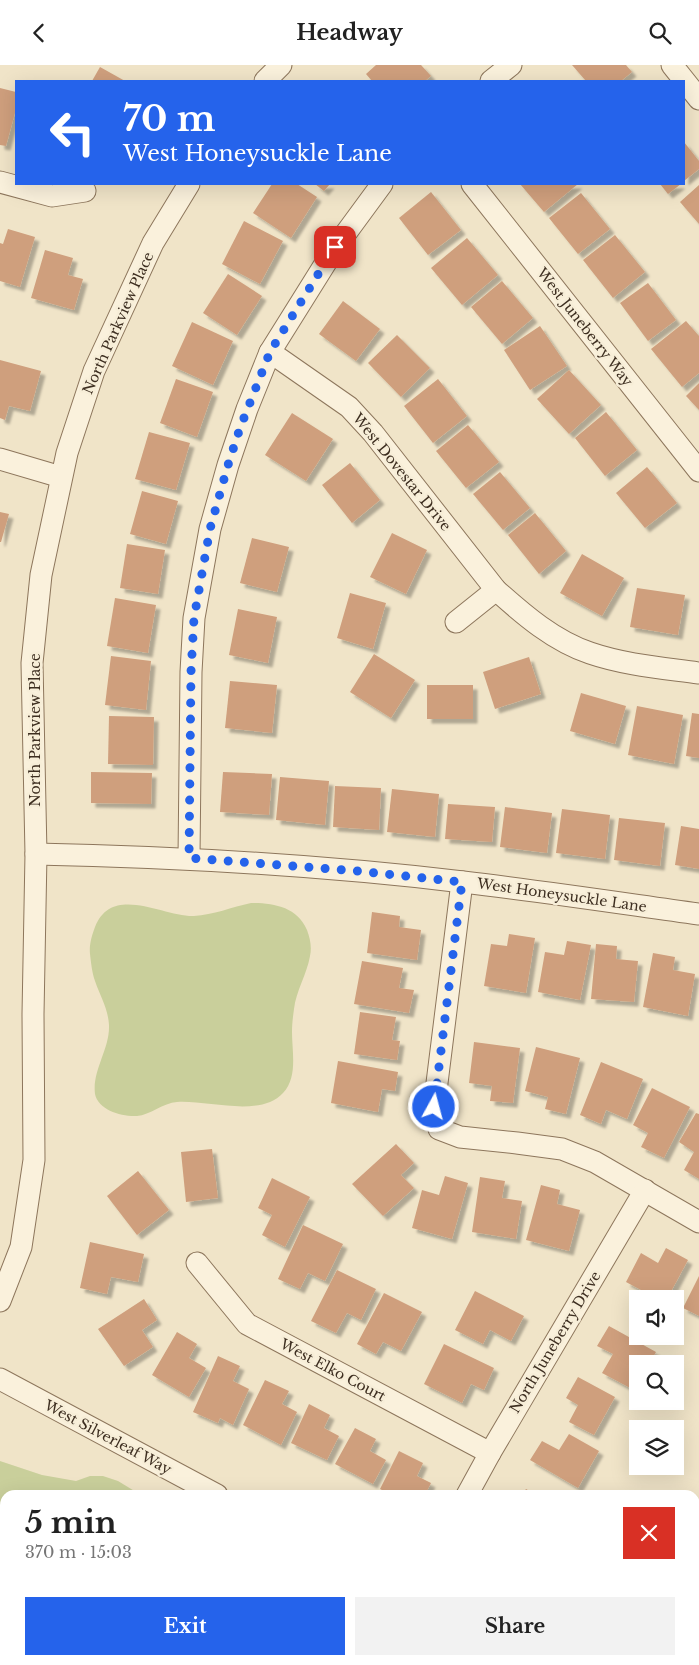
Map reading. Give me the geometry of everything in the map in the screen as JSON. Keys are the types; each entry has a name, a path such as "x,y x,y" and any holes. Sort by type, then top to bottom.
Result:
{"street":[{"path":"266,80 281,65"},
{"path":"492,80 511,65"},
{"path":"672,65 684,80"},
{"path":"685,81 699,99"},
{"path":"0,182 52,196 85,191"},
{"name":"North Parkview Place","path":"0,1301 21,1247 34,1160 33,1014 36,854 32,663 41,575 67,453 94,371 153,243 188,185"},
{"path":"189,858 191,672 194,618 210,529 228,465 247,409 270,352 335,247 381,185"},
{"name":"West Juneberry Way","path":"473,185 699,471"},
{"name":"West Dovestar Drive","path":"270,352 349,407 373,433 496,590 555,637 590,653 636,664 699,673"},
{"path":"0,459 61,477"},
{"path":"456,622 496,590"},
{"name":"West Honeysuckle Lane","path":"36,854 189,858 357,871 462,882 699,914"},
{"path":"462,882 434,1107 439,1129 460,1137 562,1149 594,1162 699,1222"},
{"name":"North Juneberry Drive","path":"470,1490 645,1190"},
{"name":"West Elko Court","path":"197,1263 247,1324 490,1453"},
{"name":"West Silverleaf Way","path":"0,1379 208,1490"}],"green space":[{"path":"251,903 276,905 291,911 303,922 310,939 309,963 294,1009 292,1029 293,1064 288,1087 273,1100 261,1105 233,1106 177,1102 137,1116 118,1114 106,1108 97,1100 95,1085 98,1068 107,1043 109,1025 93,975 90,951 95,927 103,914 113,907 126,904 194,916 215,913"},
{"path":"0,1461 42,1475 76,1481 90,1476 103,1476 118,1481 133,1490 0,1490"}],"building":[{"path":"376,65 421,65 431,76 426,80 371,80 366,74"},
{"path":"572,65 626,65 632,72 622,80 585,80"},
{"path":"100,67 123,80 93,80"},
{"path":"0,88 15,92 15,113 6,146 0,145"},
{"path":"685,143 699,161 699,169 685,180"},
{"path":"271,185 299,185 317,197 291,238 253,213"},
{"path":"316,185 329,185 324,191"},
{"path":"521,185 577,185 544,212"},
{"path":"661,185 680,185 668,194"},
{"path":"699,185 699,224 680,202"},
{"path":"431,192 461,230 428,255 399,218"},
{"path":"581,193 610,229 578,254 549,218"},
{"path":"244,221 283,241 260,284 222,264"},
{"path":"8,229 35,237 20,287 0,281 0,243 3,244"},
{"path":"615,235 645,272 613,298 583,260"},
{"path":"467,238 498,275 462,305 431,268"},
{"path":"45,250 73,258 68,275 83,279 74,310 31,298"},
{"path":"228,274 262,296 237,335 203,313"},
{"path":"502,281 533,318 502,344 471,307"},
{"path":"648,283 676,320 648,341 620,303"},
{"path":"343,301 380,329 356,361 319,334"},
{"path":"686,321 699,336 699,373 682,387 651,349"},
{"path":"192,322 233,341 213,385 172,366"},
{"path":"540,326 567,366 530,390 504,350"},
{"path":"397,335 430,368 401,397 368,363"},
{"path":"0,360 41,371 30,411 9,406 5,420 0,418"},
{"path":"569,370 601,405 569,434 537,399"},
{"path":"176,379 213,392 197,437 160,423"},
{"path":"438,379 467,416 433,443 404,406"},
{"path":"699,383 699,410 686,396"},
{"path":"606,412 637,450 605,476 575,438"},
{"path":"292,413 333,439 306,481 265,455"},
{"path":"468,425 499,462 466,488 436,451"},
{"path":"149,432 190,443 176,490 135,479"},
{"path":"350,463 380,500 352,523 322,485"},
{"path":"647,467 677,503 645,528 616,493"},
{"path":"500,472 530,508 503,530 473,494"},
{"path":"142,491 178,501 166,544 130,534"},
{"path":"0,512 9,514 1,542 0,542"},
{"path":"535,513 566,551 539,574 508,535"},
{"path":"392,533 427,550 406,594 370,577"},
{"path":"252,538 289,547 277,592 240,583"},
{"path":"127,544 165,550 158,594 120,588"},
{"path":"582,554 624,578 602,616 560,593"},
{"path":"637,588 685,595 678,635 630,627"},
{"path":"350,593 386,603 373,649 337,638"},
{"path":"115,598 156,605 148,653 107,646"},
{"path":"238,609 277,617 268,663 229,655"},
{"path":"374,654 415,680 391,718 350,692"},
{"path":"111,656 151,661 146,710 105,705"},
{"path":"529,657 541,694 495,709 483,672"},
{"path":"230,681 277,685 272,733 225,728"},
{"path":"427,685 473,685 473,719 427,719"},
{"path":"581,693 626,706 615,744 570,731"},
{"path":"637,706 683,715 674,764 628,755"},
{"path":"692,713 699,714 699,758 686,756"},
{"path":"109,716 154,717 153,765 108,764"},
{"path":"91,772 152,773 151,804 91,803"},
{"path":"223,772 272,774 269,815 220,812"},
{"path":"280,777 329,781 325,825 276,820"},
{"path":"335,786 381,788 379,830 333,827"},
{"path":"392,789 439,794 435,837 387,832"},
{"path":"448,804 495,807 492,842 445,839"},
{"path":"505,807 552,813 547,853 500,847"},
{"path":"562,809 610,815 605,859 556,853"},
{"path":"619,818 665,823 660,866 614,860"},
{"path":"681,826 699,829 699,869 675,865"},
{"path":"372,912 400,916 399,927 421,930 417,960 367,953"},
{"path":"509,934 535,938 526,993 484,986 491,944 507,946"},
{"path":"567,941 591,945 580,1000 538,992 545,952 564,955"},
{"path":"596,944 617,946 616,959 638,961 634,1002 591,999"},
{"path":"653,953 675,957 673,970 695,974 688,1016 643,1007"},
{"path":"362,961 403,968 399,988 414,990 409,1013 354,1004"},
{"path":"360,1012 396,1017 392,1040 400,1041 397,1060 354,1054"},
{"path":"474,1042 520,1048 513,1103 490,1101 492,1086 469,1083"},
{"path":"536,1047 580,1058 566,1114 545,1109 548,1097 525,1091"},
{"path":"338,1061 398,1072 395,1091 382,1089 378,1112 331,1103"},
{"path":"601,1062 643,1079 627,1119 606,1110 601,1124 580,1115"},
{"path":"652,1088 690,1107 664,1158 641,1147 648,1133 633,1125"},
{"path":"696,1113 699,1114 699,1179 684,1170 694,1152 679,1142"},
{"path":"396,1144 414,1163 401,1175 414,1188 383,1216 352,1184"},
{"path":"212,1149 218,1198 186,1202 181,1152"},
{"path":"138,1171 169,1210 137,1235 107,1196"},
{"path":"445,1176 468,1183 452,1239 412,1228 422,1190 439,1195"},
{"path":"480,1177 505,1181 502,1198 522,1201 516,1239 472,1232"},
{"path":"272,1178 310,1197 285,1247 262,1235 272,1215 258,1208"},
{"path":"541,1185 560,1190 557,1204 580,1210 569,1251 526,1240"},
{"path":"303,1225 343,1244 325,1281 308,1273 300,1289 278,1279"},
{"path":"90,1242 144,1254 138,1282 111,1277 107,1294 80,1288"},
{"path":"666,1248 688,1260 672,1290 641,1290 626,1282 641,1253 658,1263"},
{"path":"337,1270 376,1289 361,1320 347,1313 336,1333 311,1321"},
{"path":"699,1276 699,1316 684,1308"},
{"path":"475,1291 524,1316 511,1341 490,1330 483,1344 455,1330"},
{"path":"384,1293 422,1312 401,1351 383,1342 376,1354 357,1344"},
{"path":"144,1299 157,1320 142,1330 153,1347 124,1366 98,1329"},
{"path":"609,1326 629,1337 629,1345 643,1345 656,1352 654,1355 629,1355 629,1387 602,1373 613,1354 597,1346"},
{"path":"177,1332 197,1344 189,1358 206,1368 189,1397 152,1375"},
{"path":"444,1344 494,1368 484,1390 471,1384 462,1403 424,1384"},
{"path":"218,1356 240,1366 233,1381 249,1389 233,1425 220,1418 218,1423 193,1412"},
{"path":"578,1377 615,1397 594,1435 569,1422 578,1405 566,1398"},
{"path":"265,1380 289,1391 282,1404 297,1412 281,1445 243,1425"},
{"path":"309,1404 330,1415 324,1428 339,1436 327,1460 291,1443"},
{"path":"355,1428 376,1439 370,1451 386,1460 373,1484 335,1464"},
{"path":"569,1434 599,1451 578,1488 530,1460 542,1441 559,1450"},
{"path":"399,1451 423,1463 417,1476 431,1483 428,1490 380,1489"}],"route":[{"path":"335,247 270,352 240,428 210,529 194,618 191,672 189,858 357,871 462,882 434,1107"}]}
